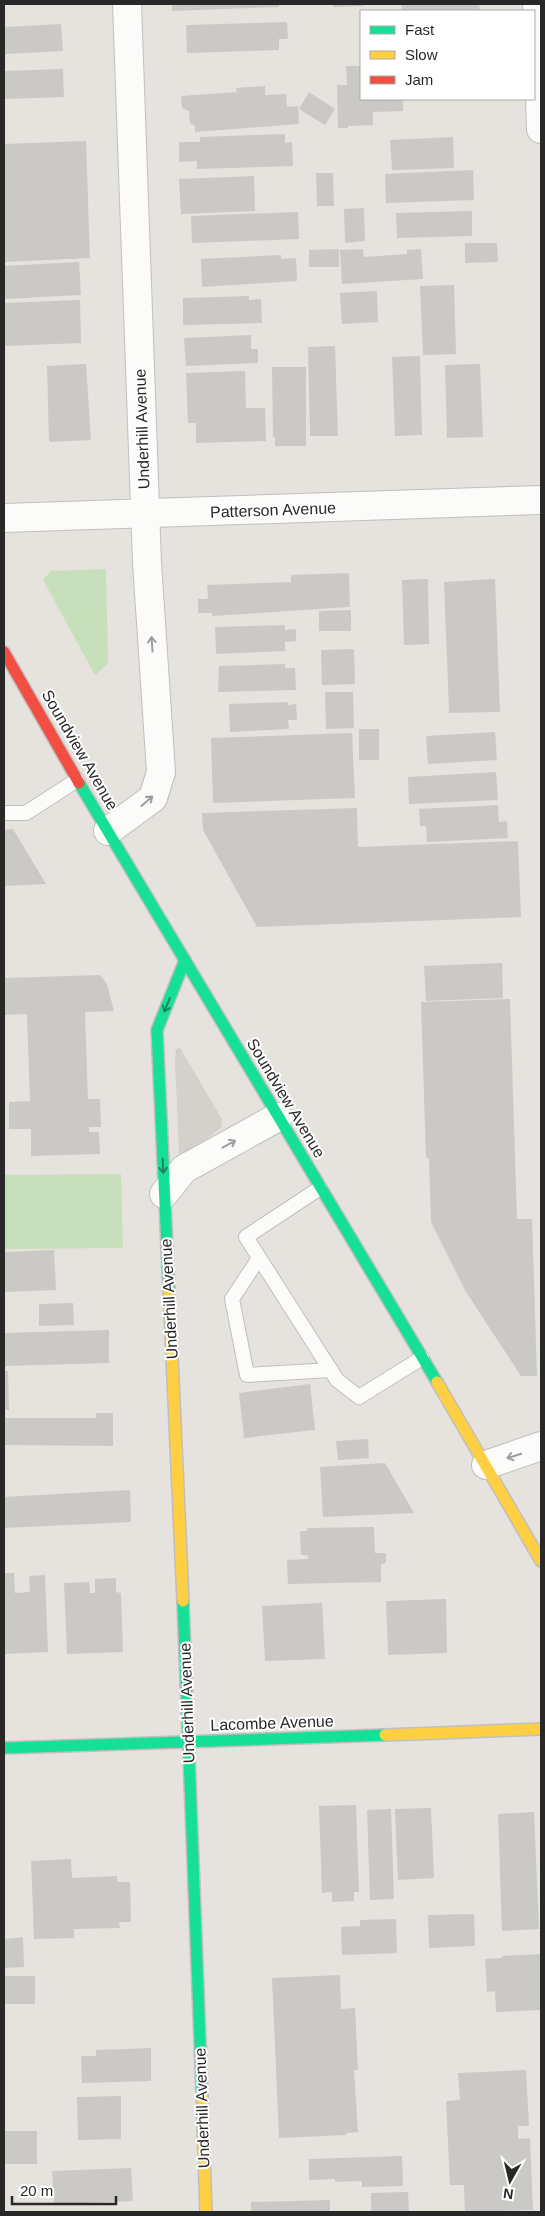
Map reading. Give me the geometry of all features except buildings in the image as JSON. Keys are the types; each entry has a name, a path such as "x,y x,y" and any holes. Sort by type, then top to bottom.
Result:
{"main road":[{"name":"Soundview Avenue","path":"4,652 77,780 486,1465 541,1561"},
{"name":"Underhill Avenue","path":"185,960 157,1030 206,2212"},
{"name":"Lacombe Avenue","path":"4,1748 541,1729"}],"street":[{"name":"Underhill Avenue","path":"108,831 153,798 161,772 145,514 126,4"},
{"path":"537,4 541,129"},
{"name":"Patterson Avenue","path":"4,518 541,500"},
{"path":"164,1194 184,1169 278,1118"},
{"path":"486,1465 541,1446"}],"lane":[{"path":"4,813 26,812 77,780"},
{"path":"320,1188 246,1237 337,1380 359,1397 422,1358"},
{"path":"259,1258 232,1299 247,1375 331,1370"}],"green space":[{"path":"106,569 108,664 95,675 43,580 51,571"},
{"path":"121,1174 123,1248 4,1249 4,1175"}],"shaded area":[{"path":"180,1048 222,1119 221,1128 187,1154 179,1153 175,1061 176,1049"}],"traffic: fast":[{"path":"79,783 437,1382"},
{"path":"169,1290 157,1030 185,960"},
{"path":"183,1601 202,2093"},
{"path":"4,1748 385,1735"}],"traffic: slow":[{"path":"169,1290 183,1601"},
{"path":"437,1382 541,1561"},
{"path":"385,1735 541,1729"},
{"path":"202,2093 206,2212"}],"traffic: jam":[{"path":"4,652 79,783"}]}
